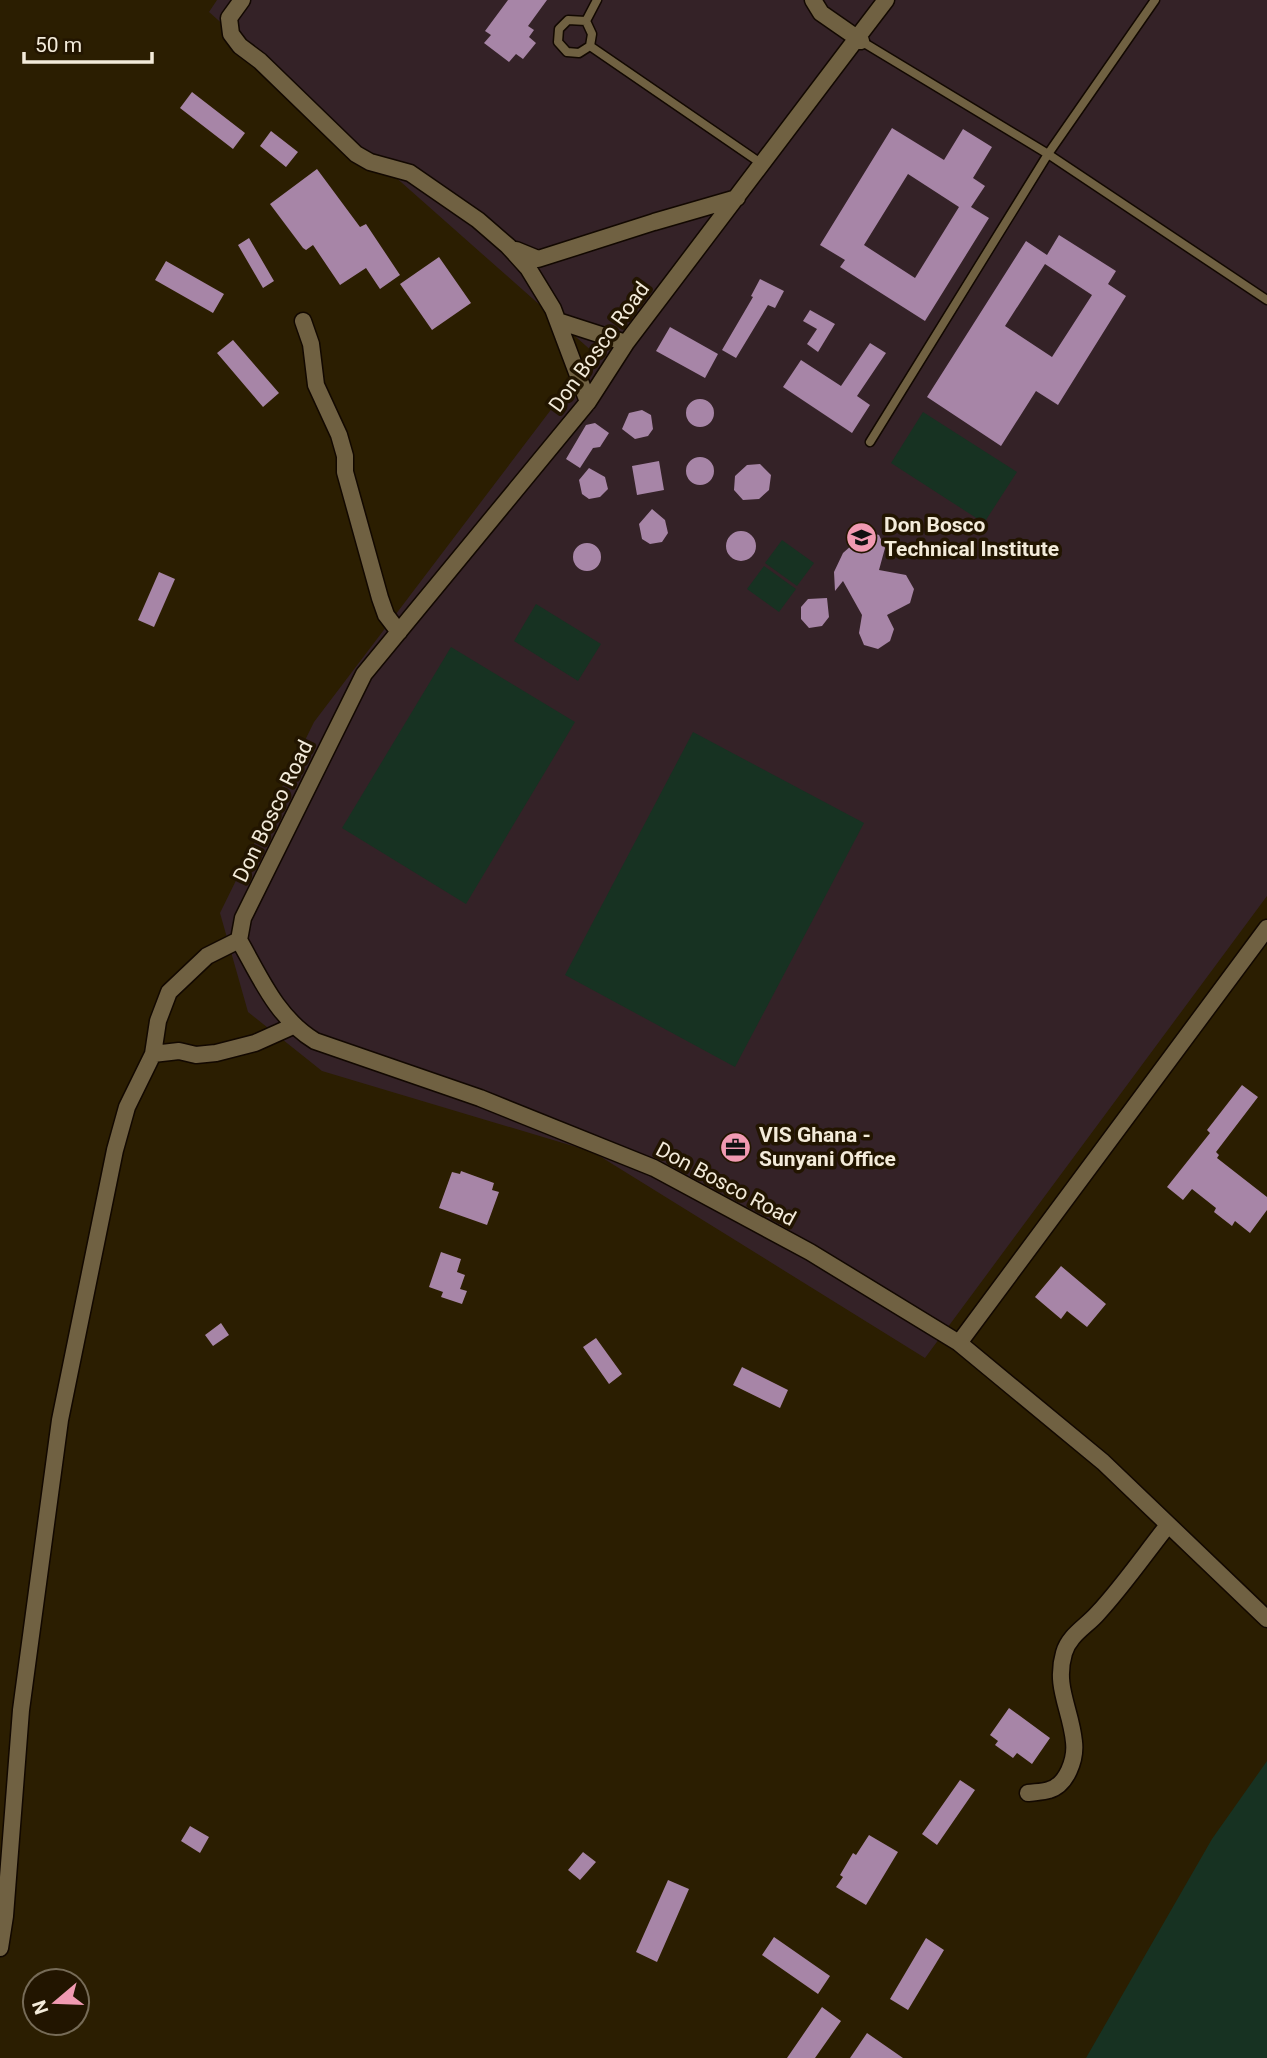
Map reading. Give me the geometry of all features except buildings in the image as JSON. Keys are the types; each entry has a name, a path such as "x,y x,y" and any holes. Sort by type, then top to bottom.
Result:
{"street":[{"path":"242,0 229,18 231,34 240,46 260,61 356,154 370,162 410,173 478,220 528,268 558,321 588,402"},
{"path":"813,0 821,13 859,40"},
{"name":"Don Bosco Road","path":"886,0 859,40 626,343 588,402 364,674 243,918 239,940 278,1009 293,1026 314,1041 480,1098 654,1168 810,1252 958,1343 1103,1462 1267,1619"},
{"path":"508,246 538,259 737,198"},
{"path":"303,321 311,344 316,385 339,435 345,456 345,472 380,598 386,615 399,632"},
{"path":"558,321 626,343"},
{"path":"958,1343 1267,928"},
{"path":"0,1948 6,1846 21,1710 60,1420 115,1150 127,1107 153,1054 158,1021 169,992 207,956 239,940"},
{"path":"153,1054 179,1051 196,1055 216,1054 256,1043 293,1026"},
{"path":"1028,1793 1051,1790 1065,1780 1071,1762 1074,1742 1064,1705 1060,1675 1064,1650 1076,1633 1098,1614 1168,1525"}],"lane":[{"path":"586,21 597,0"},
{"path":"870,442 1048,154 1155,0"},
{"path":"568,20 586,21 592,34 590,46 579,53 567,52 558,42 559,29 568,20"},
{"path":"859,40 1048,154 1267,300"},
{"path":"590,46 762,164"}],"shaded area":[{"name":"Don Bosco Technical Institute","path":"217,0 1267,0 1267,896 925,1358 593,1152 322,1071 248,1012 220,913 314,722 594,353 209,12"}],"green space":[{"path":"923,412 1017,472 984,523 891,463"},
{"path":"782,540 814,563 797,586 765,563"},
{"path":"764,566 796,589 779,612 747,589"},
{"path":"536,604 601,644 578,681 514,641"},
{"path":"451,647 575,722 466,904 342,828"},
{"path":"693,732 864,823 735,1067 565,975"},
{"path":"1267,1761 1267,2058 1086,2058 1212,1839"}],"place":[{"name":"Don Bosco Technical Institute","path":"861,537"},
{"name":"VIS Ghana - Sunyani Office","path":"736,1147"}]}
